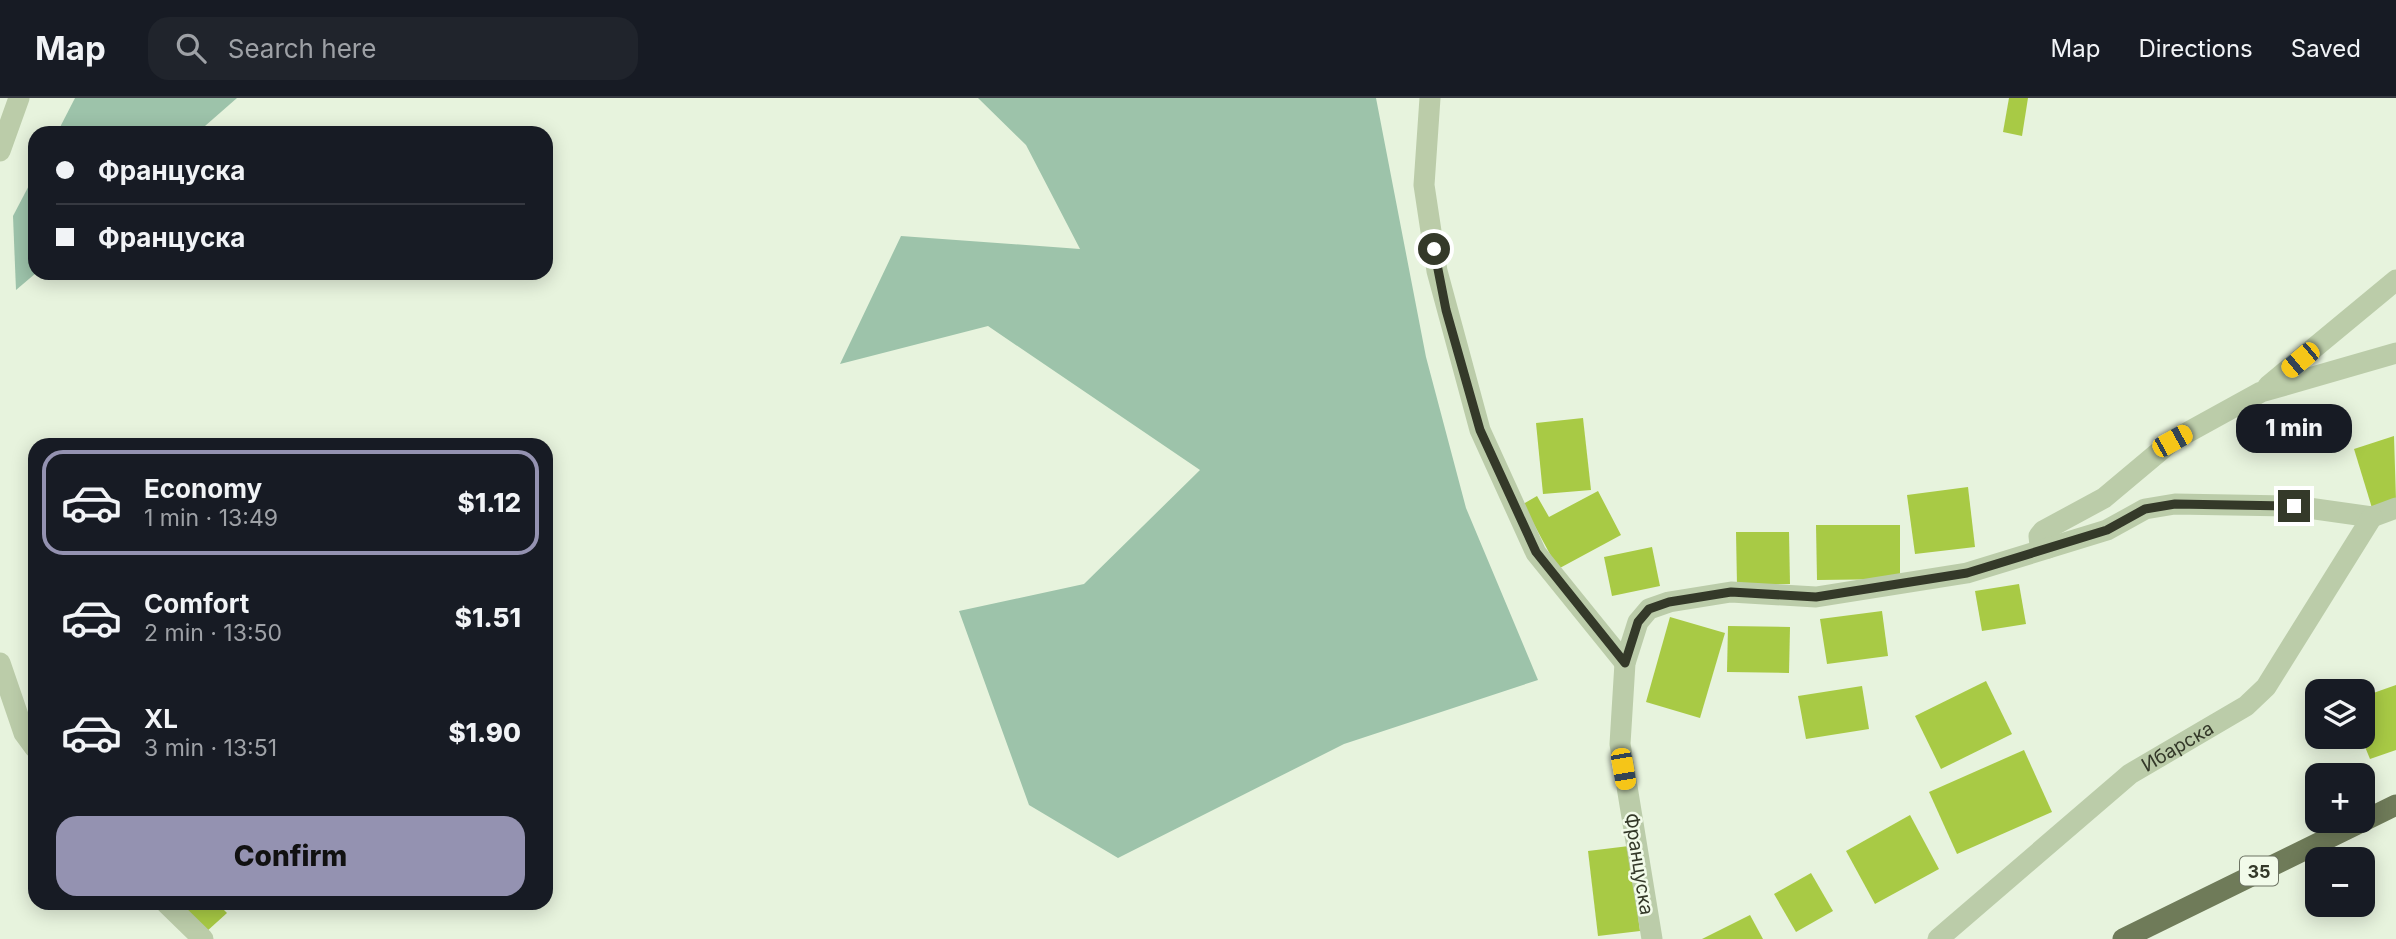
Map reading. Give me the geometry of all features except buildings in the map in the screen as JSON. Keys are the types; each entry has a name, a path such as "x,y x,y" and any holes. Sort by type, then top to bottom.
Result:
{"main road":[{"name":"35","path":"2123,939 2396,805"}],"street":[{"path":"0,150 19,98"},
{"path":"1430,98 1424,185 1443,297 1480,430 1536,552 1625,663"},
{"path":"2049,548 2040,545 2039,536 2043,531 2105,498 2172,441 2262,392 2396,280"},
{"path":"2262,392 2396,353"},
{"name":"Француска","path":"1652,939 1619,744 1625,663 1638,622 1649,609 1669,602 1731,592 1816,597 1967,573 2107,530 2145,509 2175,504 2294,506 2372,517 2396,508"},
{"name":"Ибарска","path":"1938,939 2130,774 2246,706 2266,687 2372,517"},
{"path":"0,663 28,738"},
{"path":"173,910 203,939"}],"green space":[{"path":"75,98 237,98 205,126 61,126"},
{"path":"978,98 1376,98 1426,357 1466,508 1538,680 1344,744 1118,858 1029,805 959,611 1084,584 1200,470 988,326 840,364 901,236 1080,249 1026,145"},
{"path":"28,187 28,280 16,290 13,216"}],"route":[{"path":"1434,249 1446,310 1480,430 1536,552 1625,663 1630,640 1638,622 1649,609 1669,602 1731,592 1816,597 1967,573 2107,530 2145,509 2175,504 2294,506"}]}
